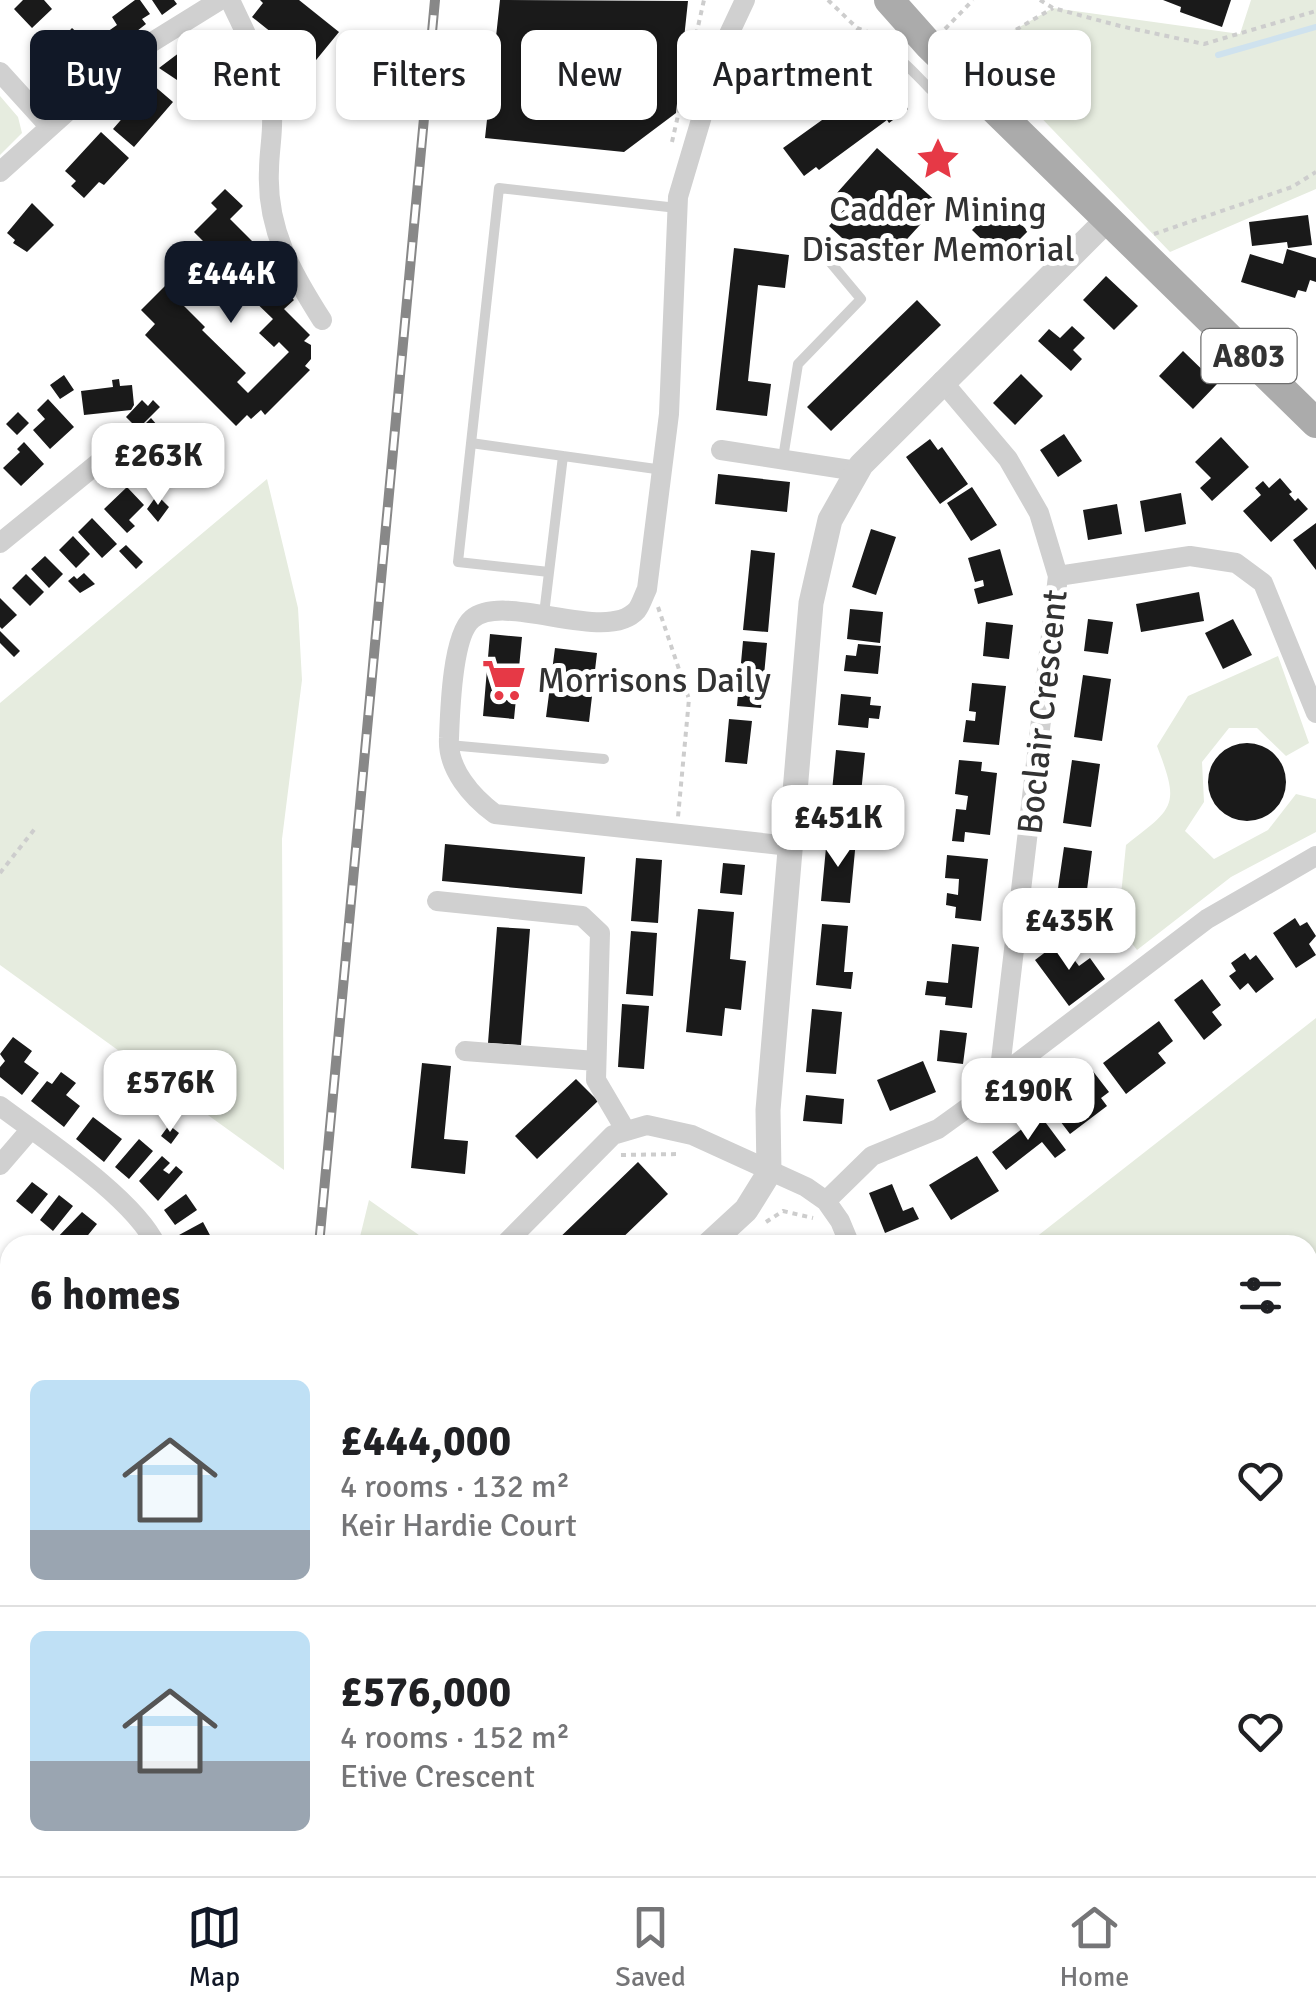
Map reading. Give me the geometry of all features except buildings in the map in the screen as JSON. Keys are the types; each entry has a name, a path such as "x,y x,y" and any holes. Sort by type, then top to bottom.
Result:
{"main road":[{"name":"A803","path":"890,2 928,44"},
{"name":"A803","path":"1006,120 1316,422"}],"street":[{"path":"0,172 128,57 220,0"},
{"path":"230,0 266,83 272,116 268,172 274,225 289,269 322,320"},
{"path":"731,30 745,0"},
{"path":"0,72 50,126"},
{"path":"702,120 677,208 669,414 648,590 636,612 616,621 496,612 483,613 472,620 464,632 454,678 448,745 460,778 475,800 495,814 790,846"},
{"path":"719,1235 746,1210 769,1173 768,1110 811,603 830,520 857,471 942,381 1108,219"},
{"name":"Boclair Crescent","path":"942,381 1008,459 1039,513 1058,576 999,1076"},
{"path":"721,450 857,471"},
{"path":"0,543 108,455"},
{"path":"1058,576 1190,556 1236,563 1263,584 1316,714"},
{"path":"826,1201 872,1156 938,1129 988,1093 999,1076 1206,919 1316,856"},
{"path":"436,902 582,916 600,932 596,1080 626,1131"},
{"path":"465,1051 596,1061"},
{"path":"0,1106 107,1189 151,1235"},
{"path":"514,1235 613,1135 647,1125 692,1136 806,1187 826,1201 846,1235"},
{"path":"0,1165 31,1129"}],"lane":[{"path":"908,70 928,87"},
{"path":"550,572 458,562 499,188 677,208"},
{"path":"784,458 798,364 861,300 810,238"},
{"path":"471,443 662,470"},
{"path":"544,616 562,456"},
{"path":"448,745 604,759"}],"path":[{"path":"692,154 672,144 704,0"},
{"path":"828,0 863,30"},
{"path":"944,30 973,0"},
{"path":"1040,0 1053,8 1204,44 1316,12"},
{"path":"1013,30 1053,8"},
{"path":"1130,242 1292,187 1316,172"},
{"path":"648,590 661,612 688,699 677,832"},
{"path":"0,872 37,826"},
{"path":"592,1156 695,1154"},
{"path":"760,1226 783,1212 846,1235"}],"shaded area":[{"path":"1251,0 1316,0 1316,189 1170,252 1043,120 1091,120 1091,30 1014,30 1053,8 1240,34"},
{"path":"0,96 18,117 22,133 0,155"},
{"path":"267,479 298,608 302,680 282,839 284,1170 0,965 0,703"},
{"path":"1278,656 1309,743 1286,756 1257,728 1229,728 1202,762 1204,802 1185,831 1214,859 1268,830 1296,794 1316,799 1316,832 1231,877 1137,950 1118,925 1126,845 1155,822 1168,804 1169,781 1157,746 1188,696"},
{"path":"1316,1018 1316,1235 1039,1235"},
{"path":"369,1200 419,1235 360,1235"}],"waterway":[{"path":"1218,55 1316,27"}],"railway":[{"path":"320,1235 435,0"}],"place":[{"name":"Cadder Mining Disaster Memorial","path":"938,159"},
{"name":"Morrisons Daily","path":"504,680"}]}
